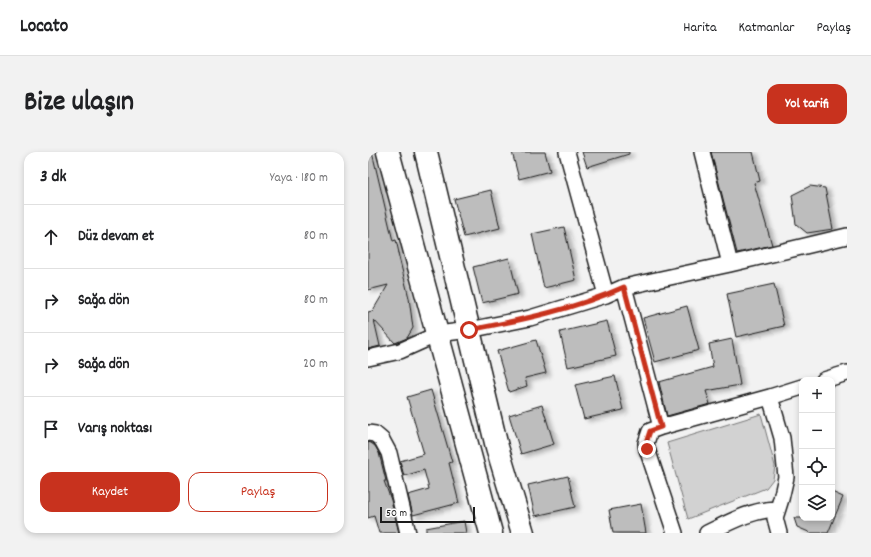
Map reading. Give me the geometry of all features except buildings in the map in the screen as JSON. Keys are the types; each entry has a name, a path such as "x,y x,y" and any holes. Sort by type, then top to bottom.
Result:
{"street":[{"path":"388,152 491,533"},
{"path":"426,152 497,447 523,533"},
{"path":"567,152 606,295"},
{"path":"702,152 730,264"},
{"path":"368,358 400,351 438,334 469,330 530,318 606,295 624,287 730,264 847,236"},
{"path":"624,287 661,427"},
{"path":"834,377 847,373"},
{"path":"675,533 647,449 646,443 650,431 799,388"},
{"path":"770,397 782,438 786,477 775,518 779,533"},
{"path":"368,433 375,434 382,440 389,453 408,533"},
{"path":"707,533 742,515 763,509 777,509"}],"shaded area":[{"path":"761,414 775,466 773,479 766,488 688,519 667,443"}],"route":[{"path":"469,330 530,318 606,295 624,287 661,427 650,431 646,443 647,449"}]}
